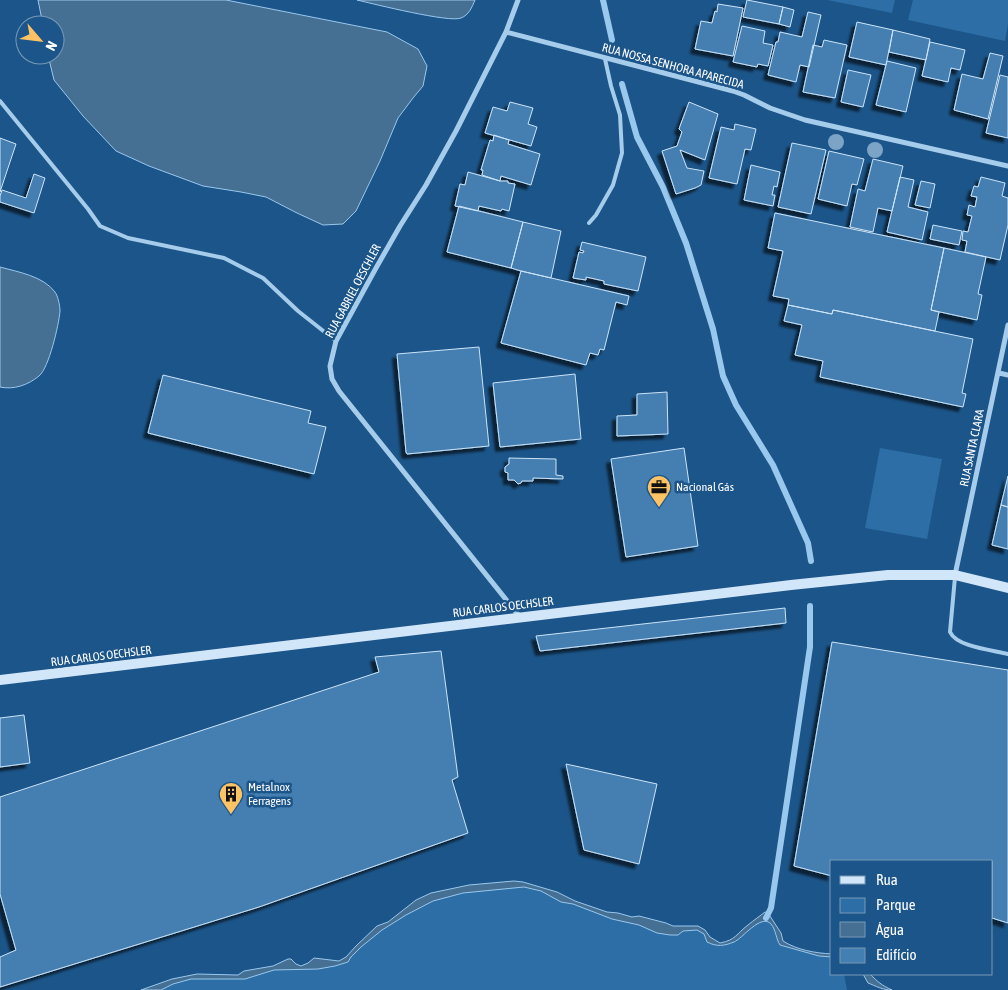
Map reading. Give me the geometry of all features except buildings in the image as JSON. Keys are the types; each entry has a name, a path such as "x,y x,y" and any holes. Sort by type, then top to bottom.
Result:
{"main road":[{"name":"RUA CARLOS OECHSLER","path":"0,680 888,575 955,575 1008,588"}],"street":[{"name":"RUA GABRIEL OESCHLER","path":"518,0 506,32 456,131 336,341 330,366 332,379 339,391 521,618"},
{"name":"RUA NOSSA SENHORA APARECIDA","path":"506,32 744,95 770,108 805,120 1008,166"},
{"name":"RUA SANTA CLARA","path":"955,575 1008,325"},
{"path":"999,373 1008,375"}],"lane":[{"path":"589,223 596,215 613,185 622,153 620,115 605,58"},
{"path":"0,100 100,226 128,238 224,258 263,278 298,311 336,341"},
{"path":"955,575 950,632 952,638 963,644 1008,654"}],"green space":[{"path":"827,0 895,0 892,13"},
{"path":"913,0 1008,0 1008,24 1005,41 908,20"},
{"path":"880,448 942,459 927,539 865,528"},
{"path":"522,884 541,889 605,914 660,928 702,929 714,942 723,944 736,939 750,927 766,918 776,929 782,944 821,955 830,955 830,975 844,975 847,990 155,990 184,978 237,977 283,967 309,967 347,959 375,931 430,897"}],"water":[{"path":"38,0 226,0 387,32 418,49 427,66 423,86 398,118 356,211 343,224 323,225 266,197 203,186 149,166 116,151 83,116 54,80 50,65 65,65 65,15 41,15"},
{"path":"357,0 475,0 466,15 454,19"},
{"path":"0,267 30,275 44,282 56,294 60,309 53,345 43,371 30,382 10,388 0,387"},
{"path":"523,882 557,892 575,901 607,912 632,917 639,916 673,926 698,926 720,943 733,938 765,912 768,913 781,933 783,941 794,947 830,954 830,957 819,956 780,945 773,926 767,921 757,924 734,942 717,945 707,942 704,934 697,930 683,931 678,935 657,933 639,925 612,919 573,904 561,902 541,891 524,887 463,893 433,901 382,930 361,947 348,962 335,966 318,969 274,970 245,979 191,979 173,984 161,990 141,990 172,979 197,974 238,975 244,971 273,966 288,959 301,966 314,958 339,961 346,957 377,926 388,922 416,900 431,893 469,885"},
{"path":"864,975 871,975 885,987 892,990 882,989 868,983"}],"waterway":[{"path":"603,0 612,40"},
{"path":"622,84 637,137 663,187 686,243 713,329 723,376 736,405 773,465 808,543 811,561"},
{"path":"766,918 771,908 810,647 810,606"}],"place":[{"name":"Nacional Gás","path":"659,508"},
{"name":"Metalnox Ferragens","path":"231,815"}]}
